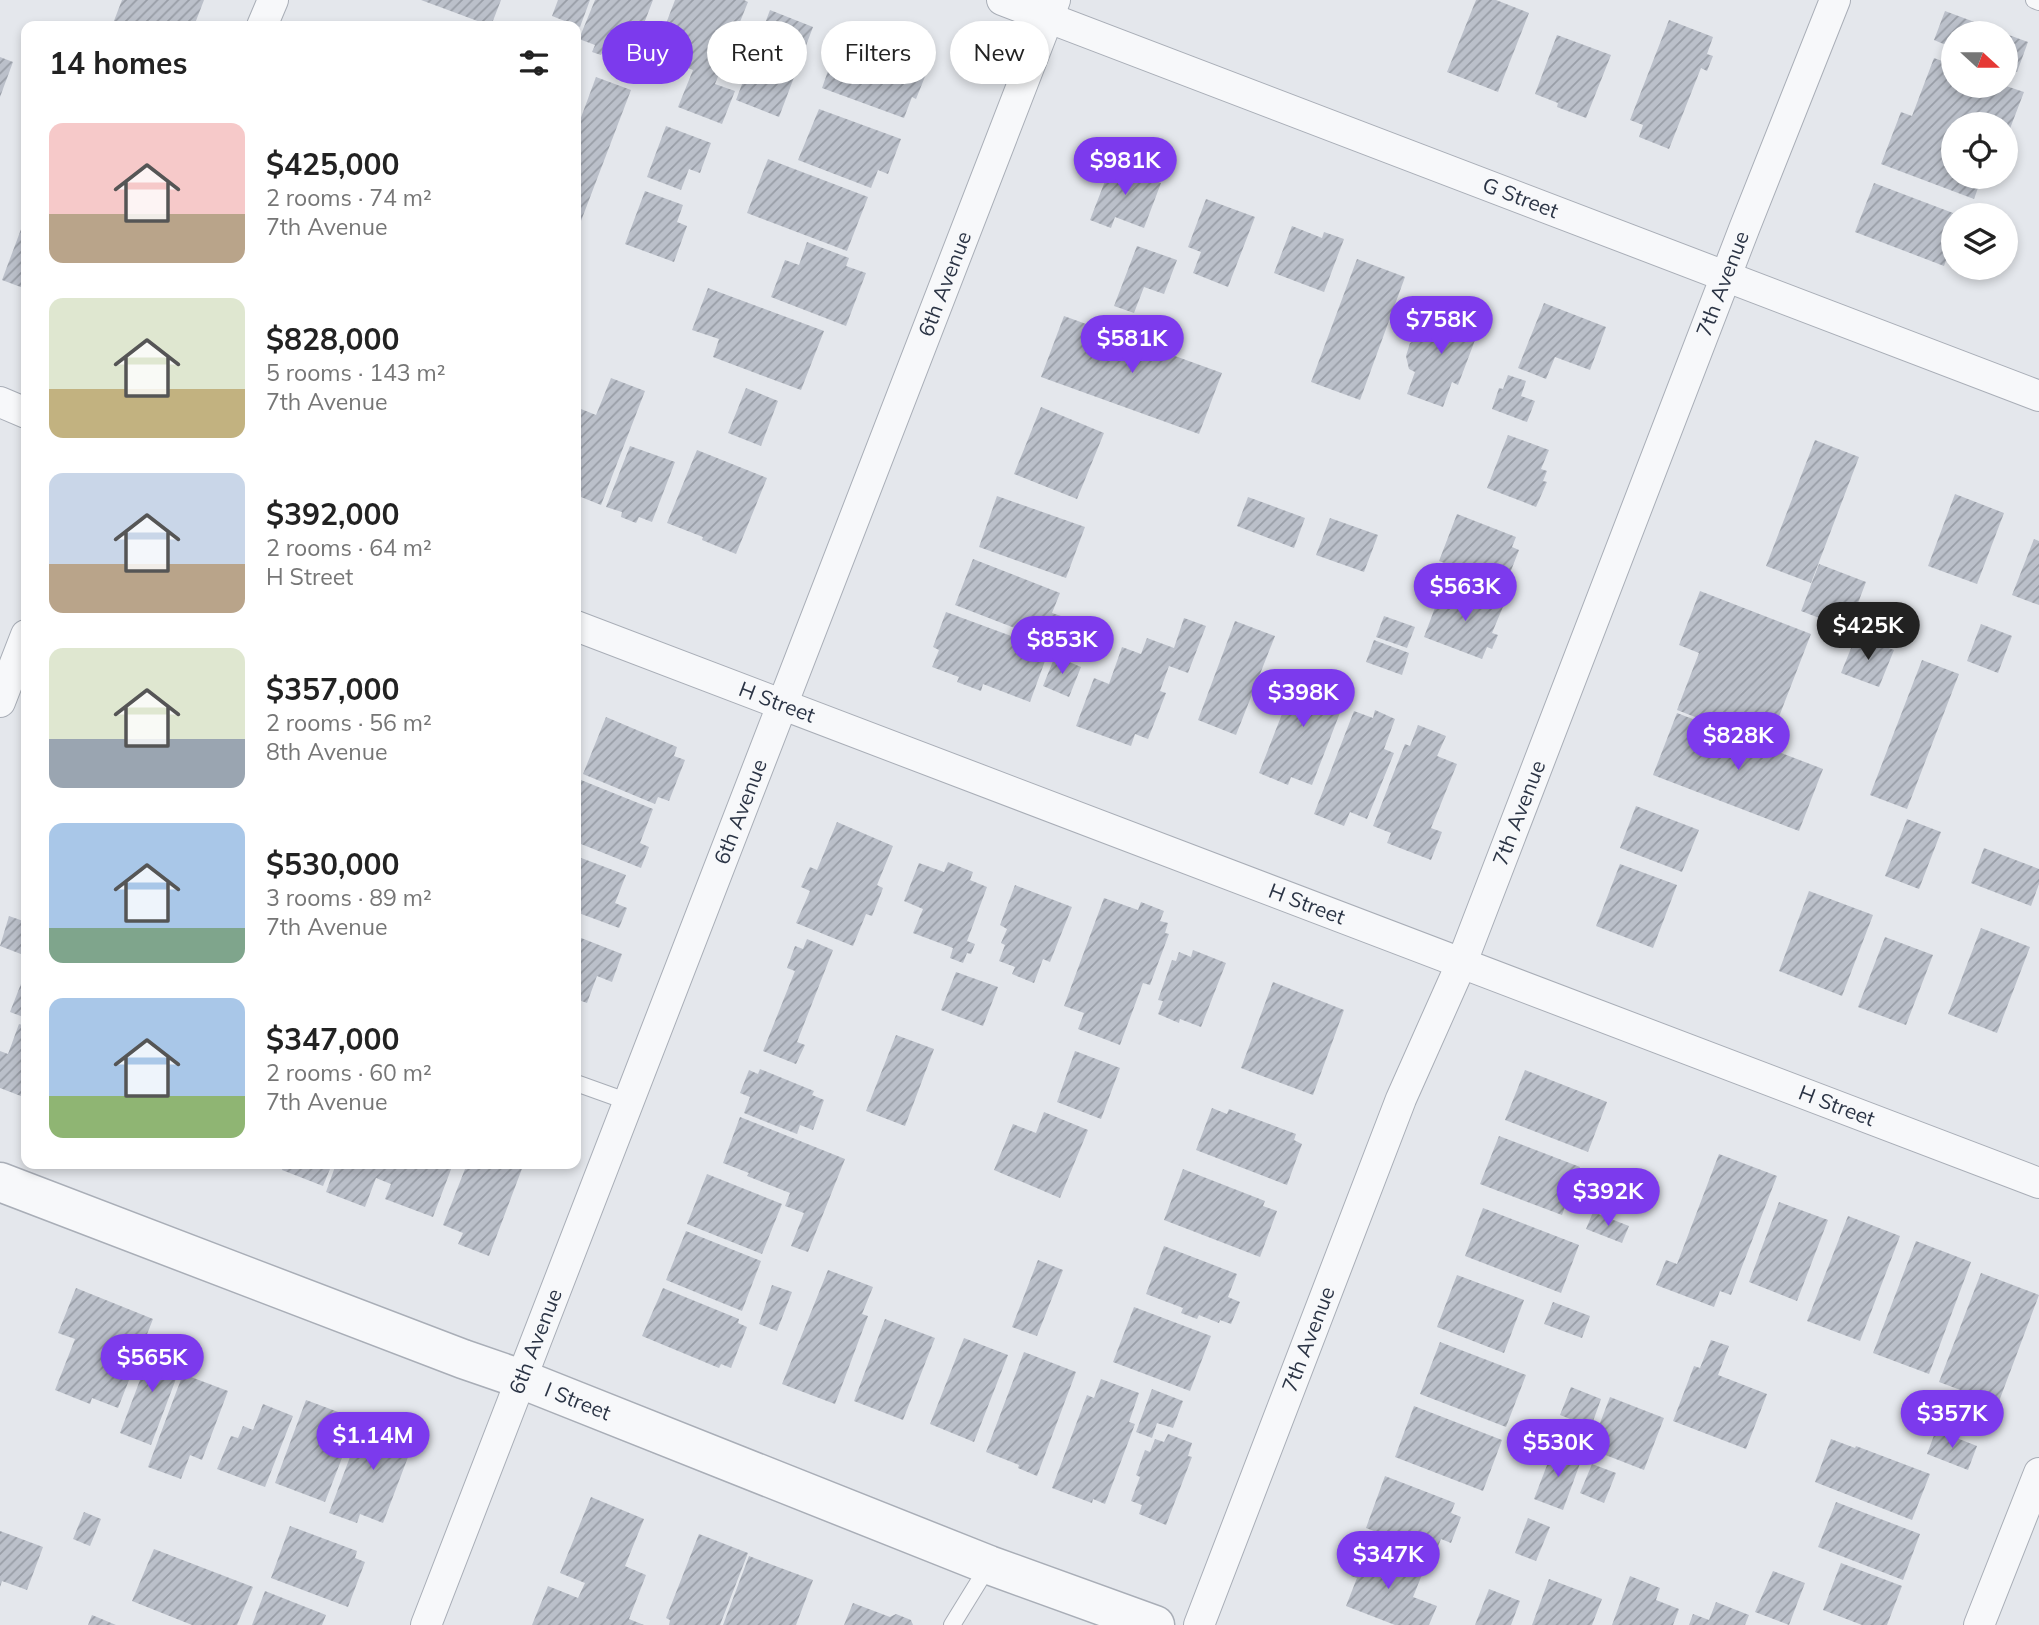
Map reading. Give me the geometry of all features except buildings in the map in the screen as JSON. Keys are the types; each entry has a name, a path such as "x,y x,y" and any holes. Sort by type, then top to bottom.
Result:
{"street":[{"path":"264,21 272,0"},
{"name":"G Street","path":"1002,0 1052,9 1726,277 2039,397"},
{"name":"7th Avenue","path":"1199,1625 1401,1099 1462,962 1835,0"},
{"name":"6th Avenue","path":"426,1625 1052,9"},
{"path":"0,402 21,411"},
{"name":"H Street","path":"581,628 2039,1183"},
{"path":"0,702 21,648"},
{"name":"I Street","path":"0,1182 521,1379 989,1565 1155,1625"},
{"path":"1979,1625 2039,1473"}],"lane":[{"path":"2034,0 2039,2"},
{"path":"581,1085 629,1102"},
{"path":"952,1625 989,1565"}]}
